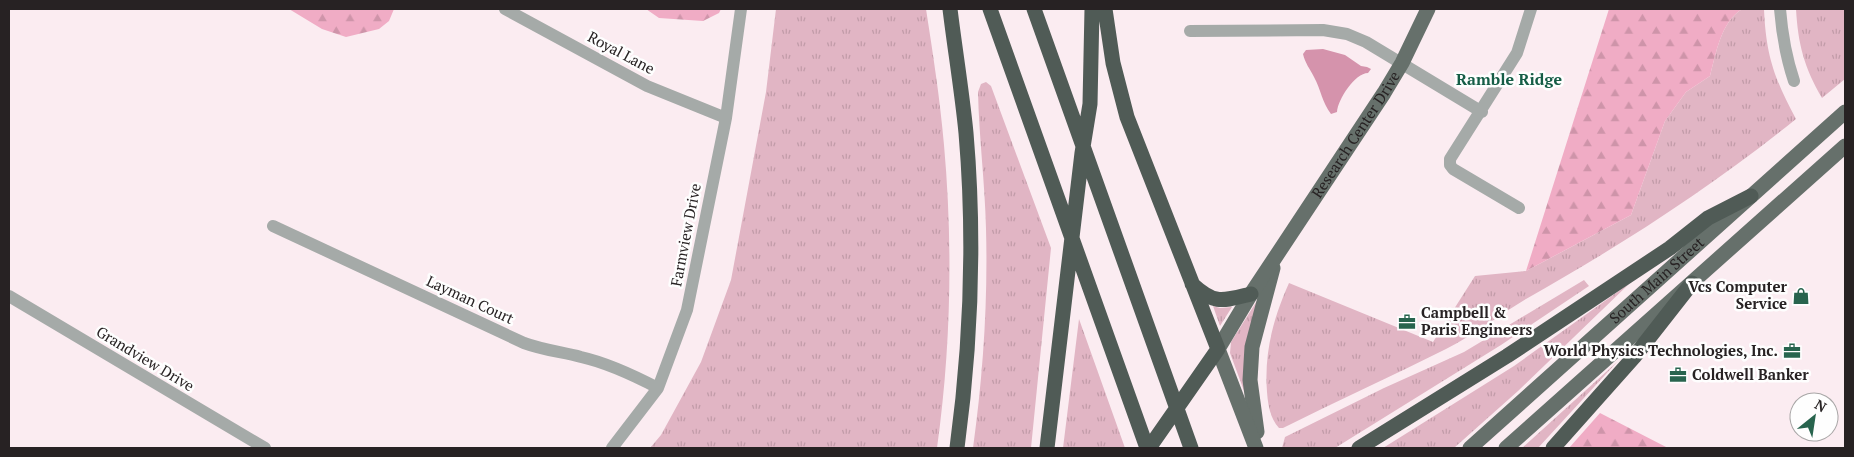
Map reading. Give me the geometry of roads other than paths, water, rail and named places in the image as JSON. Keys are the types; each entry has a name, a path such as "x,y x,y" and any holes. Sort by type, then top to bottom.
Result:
{"highway":[{"path":"950,9 966,133 970,229 969,331 957,448"},
{"path":"990,9 1148,448"},
{"path":"1034,9 1191,448"},
{"path":"1047,448 1082,152 1090,104 1092,9"},
{"path":"1105,9 1113,63 1127,117 1218,349 1148,448"},
{"path":"1359,448 1507,356 1670,248 1708,218 1751,196"},
{"path":"1191,283 1204,295 1212,299 1223,301 1251,294"},
{"path":"1554,448 1634,358 1692,283"}],"main road":[{"name":"Research Center Drive","path":"1218,349 1276,255 1384,93 1402,63 1428,9"},
{"name":"South Main Street","path":"1470,448 1845,112"},
{"name":"South Main Street","path":"1506,448 1845,146"},
{"name":"Research Center Drive","path":"1258,448 1251,393 1250,361 1255,330 1276,255"},
{"path":"1218,349 1258,448"}],"street":[{"name":"Royal Lane","path":"505,9 647,86 726,118"},
{"name":"Farmview Drive","path":"612,448 658,388 687,310 726,118 741,9"},
{"path":"1519,208 1453,169 1450,165 1451,157 1482,112 1517,53 1531,9"},
{"path":"1780,9 1782,35 1788,64 1794,81"},
{"path":"1190,31 1335,31 1366,42 1482,112"},
{"name":"Layman Court","path":"273,226 524,343 544,350 581,357 604,364 631,374 658,388"},
{"name":"Grandview Drive","path":"9,296 265,448"}],"place":[{"name":"Vcs Computer Service","path":"1801,296"},
{"name":"Campbell & Paris Engineers","path":"1407,322"},
{"name":"World Physics Technologies, Inc.","path":"1792,351"},
{"name":"Coldwell Banker","path":"1678,375"}],"district":[{"name":"Ramble Ridge","path":"1509,79"}]}
